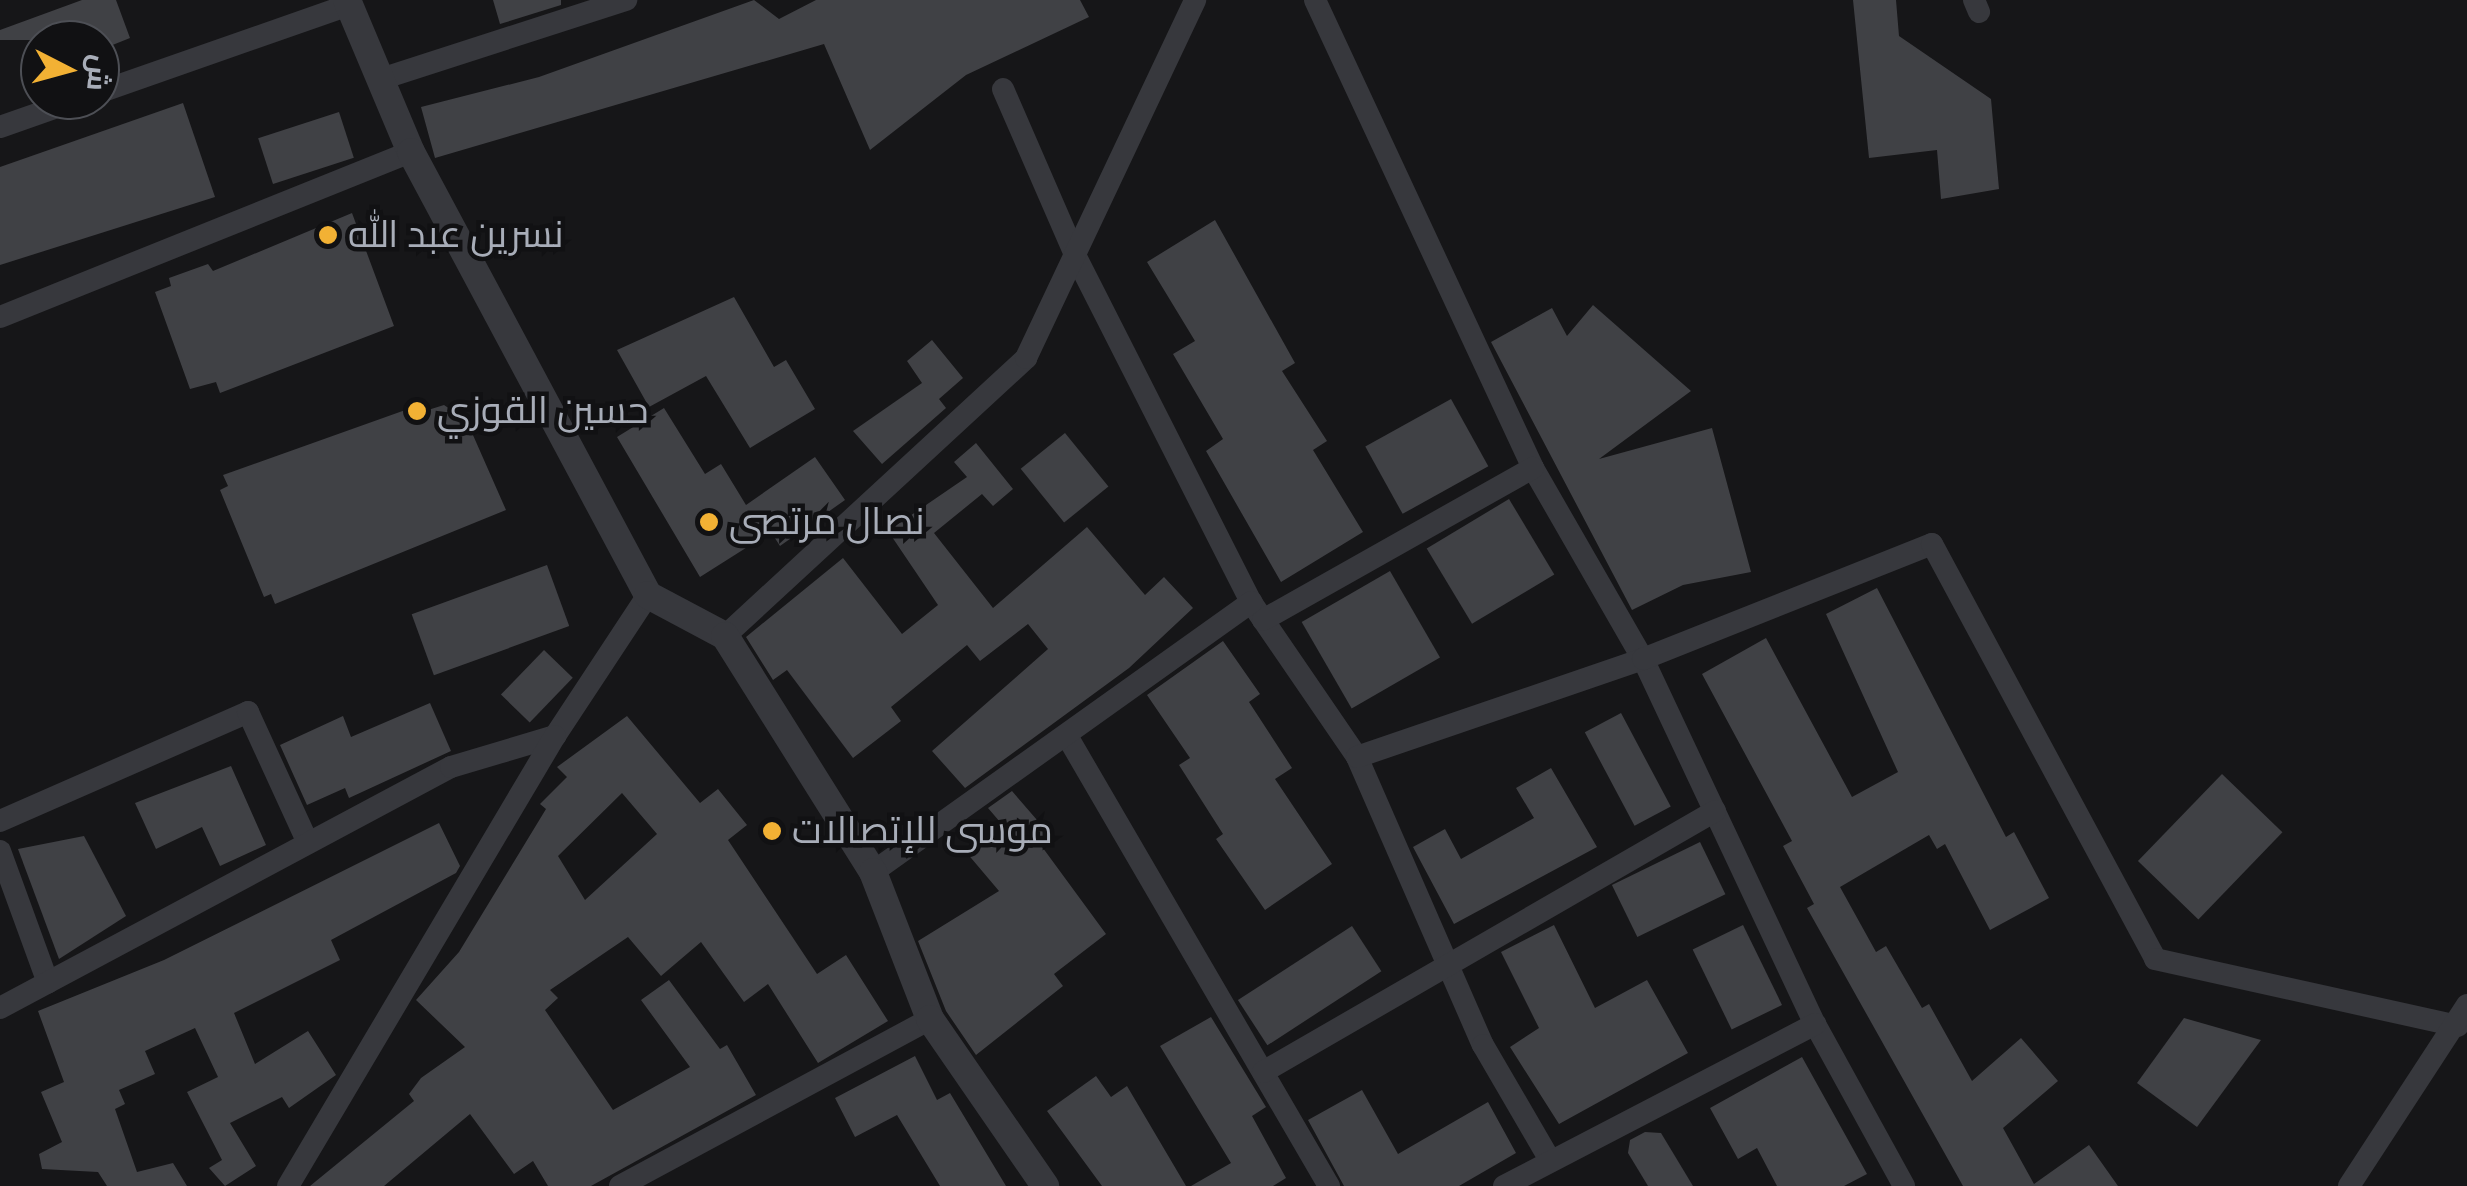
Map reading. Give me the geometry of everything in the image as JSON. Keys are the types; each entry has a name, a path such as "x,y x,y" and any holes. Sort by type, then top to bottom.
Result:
{"street":[{"path":"378,80 626,0"},
{"path":"725,636 1026,358 1195,0"},
{"path":"1314,0 1534,468 1643,659 1815,1024 1904,1186"},
{"path":"120,85 348,2 378,80 412,152 648,594 725,636 873,872 930,1020 1045,1186"},
{"path":"1003,89 1076,256 1257,611 1357,758 1483,1046 1550,1160"},
{"path":"0,317 412,152"},
{"path":"873,872 1257,611 1534,468"},
{"path":"1357,758 1643,659 1932,544 2155,958 2462,1016 2349,1186"},
{"path":"288,1186 555,736 648,594"},
{"path":"0,821 248,712 308,843"},
{"path":"0,1008 451,767 555,736"},
{"path":"1068,736 1329,1186"},
{"path":"1263,1072 1715,811"},
{"path":"0,851 48,983"},
{"path":"620,1186 930,1020"},
{"path":"1504,1186 1815,1024"}],"building":[{"path":"82,0 116,0 130,38 120,42 120,20 27,20"},
{"path":"493,0 561,0 561,5 500,24"},
{"path":"754,0 779,19 816,0 1080,0 1089,17 966,75 870,150 824,44 435,158 421,107 539,77"},
{"path":"1853,0 1896,0 1899,36 1991,99 1999,189 1941,199 1937,150 1869,158"},
{"path":"20,23 20,40 0,40 0,30"},
{"path":"183,103 215,197 0,265 0,167"},
{"path":"339,112 354,158 273,184 258,138"},
{"path":"352,213 394,326 220,393 216,382 190,389 155,292 171,286 169,278 208,264 213,271"},
{"path":"1215,220 1295,363 1282,371 1327,441 1313,450 1363,532 1281,582 1206,451 1223,439 1173,354 1195,341 1147,262"},
{"path":"734,297 774,367 786,360 815,409 750,448 706,376 649,407 617,350"},
{"path":"1593,305 1691,391 1599,459 1712,428 1751,572 1683,585 1632,610 1491,342 1552,308 1567,336"},
{"path":"932,340 963,378 939,399 946,408 882,464 853,431 922,383 907,361"},
{"path":"1451,399 1488,466 1403,514 1365,447"},
{"path":"425,403 428,410 444,405 459,415 460,427 469,426 506,510 275,604 271,594 264,597 220,490 228,486 223,475"},
{"path":"664,408 705,474 721,464 746,505 815,457 845,500 780,546 771,532 700,577 617,437"},
{"path":"1065,433 1108,487 1064,522 1021,469"},
{"path":"976,443 1013,489 993,506 982,494 934,533 993,608 1087,527 1145,595 1164,577 1193,608 1129,668 965,788 932,751 1048,649 1028,624 980,661 967,645 891,707 901,721 853,758 787,670 773,680 746,637 843,558 902,634 938,605 888,531 967,477 954,462"},
{"path":"1509,499 1554,574 1472,624 1427,548"},
{"path":"547,565 569,626 434,675 412,614"},
{"path":"1390,571 1440,658 1352,709 1302,622"},
{"path":"1877,588 2006,837 2014,832 2049,898 1990,930 1945,844 1937,849 1929,835 1840,887 1876,952 1886,946 1922,1008 1929,1004 1972,1081 2021,1038 2058,1081 2003,1128 2034,1184 2089,1145 2118,1186 1963,1186 1807,908 1814,904 1783,846 1792,841 1702,674 1766,638 1852,797 1898,772 1826,614"},
{"path":"1223,641 1260,694 1249,702 1292,768 1275,779 1332,864 1265,910 1216,839 1223,834 1179,765 1190,758 1147,695"},
{"path":"544,650 573,678 530,722 501,695"},
{"path":"430,703 451,751 349,798 345,788 307,805 280,745 343,716 351,737"},
{"path":"1621,713 1671,807 1635,826 1585,732"},
{"path":"627,716 700,803 718,789 747,825 728,840 817,974 846,955 888,1021 818,1063 768,984 744,1002 701,942 661,976 628,937 550,990 558,998 545,1010 613,1110 690,1067 641,1000 669,980 720,1049 727,1045 756,1095 591,1186 548,1186 533,1161 514,1174 470,1114 384,1186 310,1186 414,1101 409,1094 421,1078 465,1047 416,1000 459,952 546,809 540,804 567,777 557,767","holes":["622,793 657,834 585,900 558,856"]},
{"path":"231,766 266,845 220,866 202,827 156,849 135,803"},
{"path":"1551,768 1597,847 1454,924 1413,847 1445,829 1461,859 1534,818 1516,788"},
{"path":"2222,774 2282,832 2198,919 2138,861"},
{"path":"1012,791 1050,835 1040,844 1106,934 1054,974 1063,986 976,1055 946,1011 918,941 999,891 966,852 1000,822 988,808"},
{"path":"439,823 460,866 456,873 331,940 340,960 234,1013 255,1064 308,1031 336,1075 289,1108 282,1097 230,1123 256,1166 225,1186 209,1168 222,1160 187,1092 218,1077 195,1028 145,1051 155,1074 119,1090 125,1104 115,1109 137,1172 173,1163 187,1186 107,1186 98,1172 42,1169 39,1154 62,1142 41,1092 64,1082 38,1011 164,960"},
{"path":"84,836 126,916 59,959 18,849"},
{"path":"1700,842 1725,894 1637,937 1612,885"},
{"path":"1554,925 1595,1008 1647,980 1688,1053 1559,1124 1510,1047 1539,1028 1501,952"},
{"path":"1743,925 1782,1005 1732,1030 1693,950"},
{"path":"1352,926 1381,971 1267,1045 1238,1000"},
{"path":"1211,1017 1266,1107 1252,1116 1286,1178 1273,1186 1191,1186 1231,1163 1160,1046"},
{"path":"2184,1018 2261,1040 2197,1127 2137,1083"},
{"path":"915,1056 937,1100 950,1093 1006,1186 940,1186 897,1115 855,1137 835,1098"},
{"path":"1802,1057 1867,1174 1844,1186 1777,1186 1757,1148 1738,1159 1710,1108"},
{"path":"1096,1076 1111,1097 1127,1086 1186,1186 1102,1186 1047,1111"},
{"path":"1362,1090 1398,1154 1488,1102 1516,1153 1459,1186 1344,1186 1308,1120"},
{"path":"1645,1132 1661,1133 1693,1186 1648,1186 1628,1153 1630,1140"}],"place":[{"name":"نسرين عبد الله","path":"328,235"},
{"name":"حسين القوزي","path":"417,411"},
{"name":"نصال مرتصى","path":"709,522"},
{"name":"موسى للإتصالات","path":"772,831"}]}
